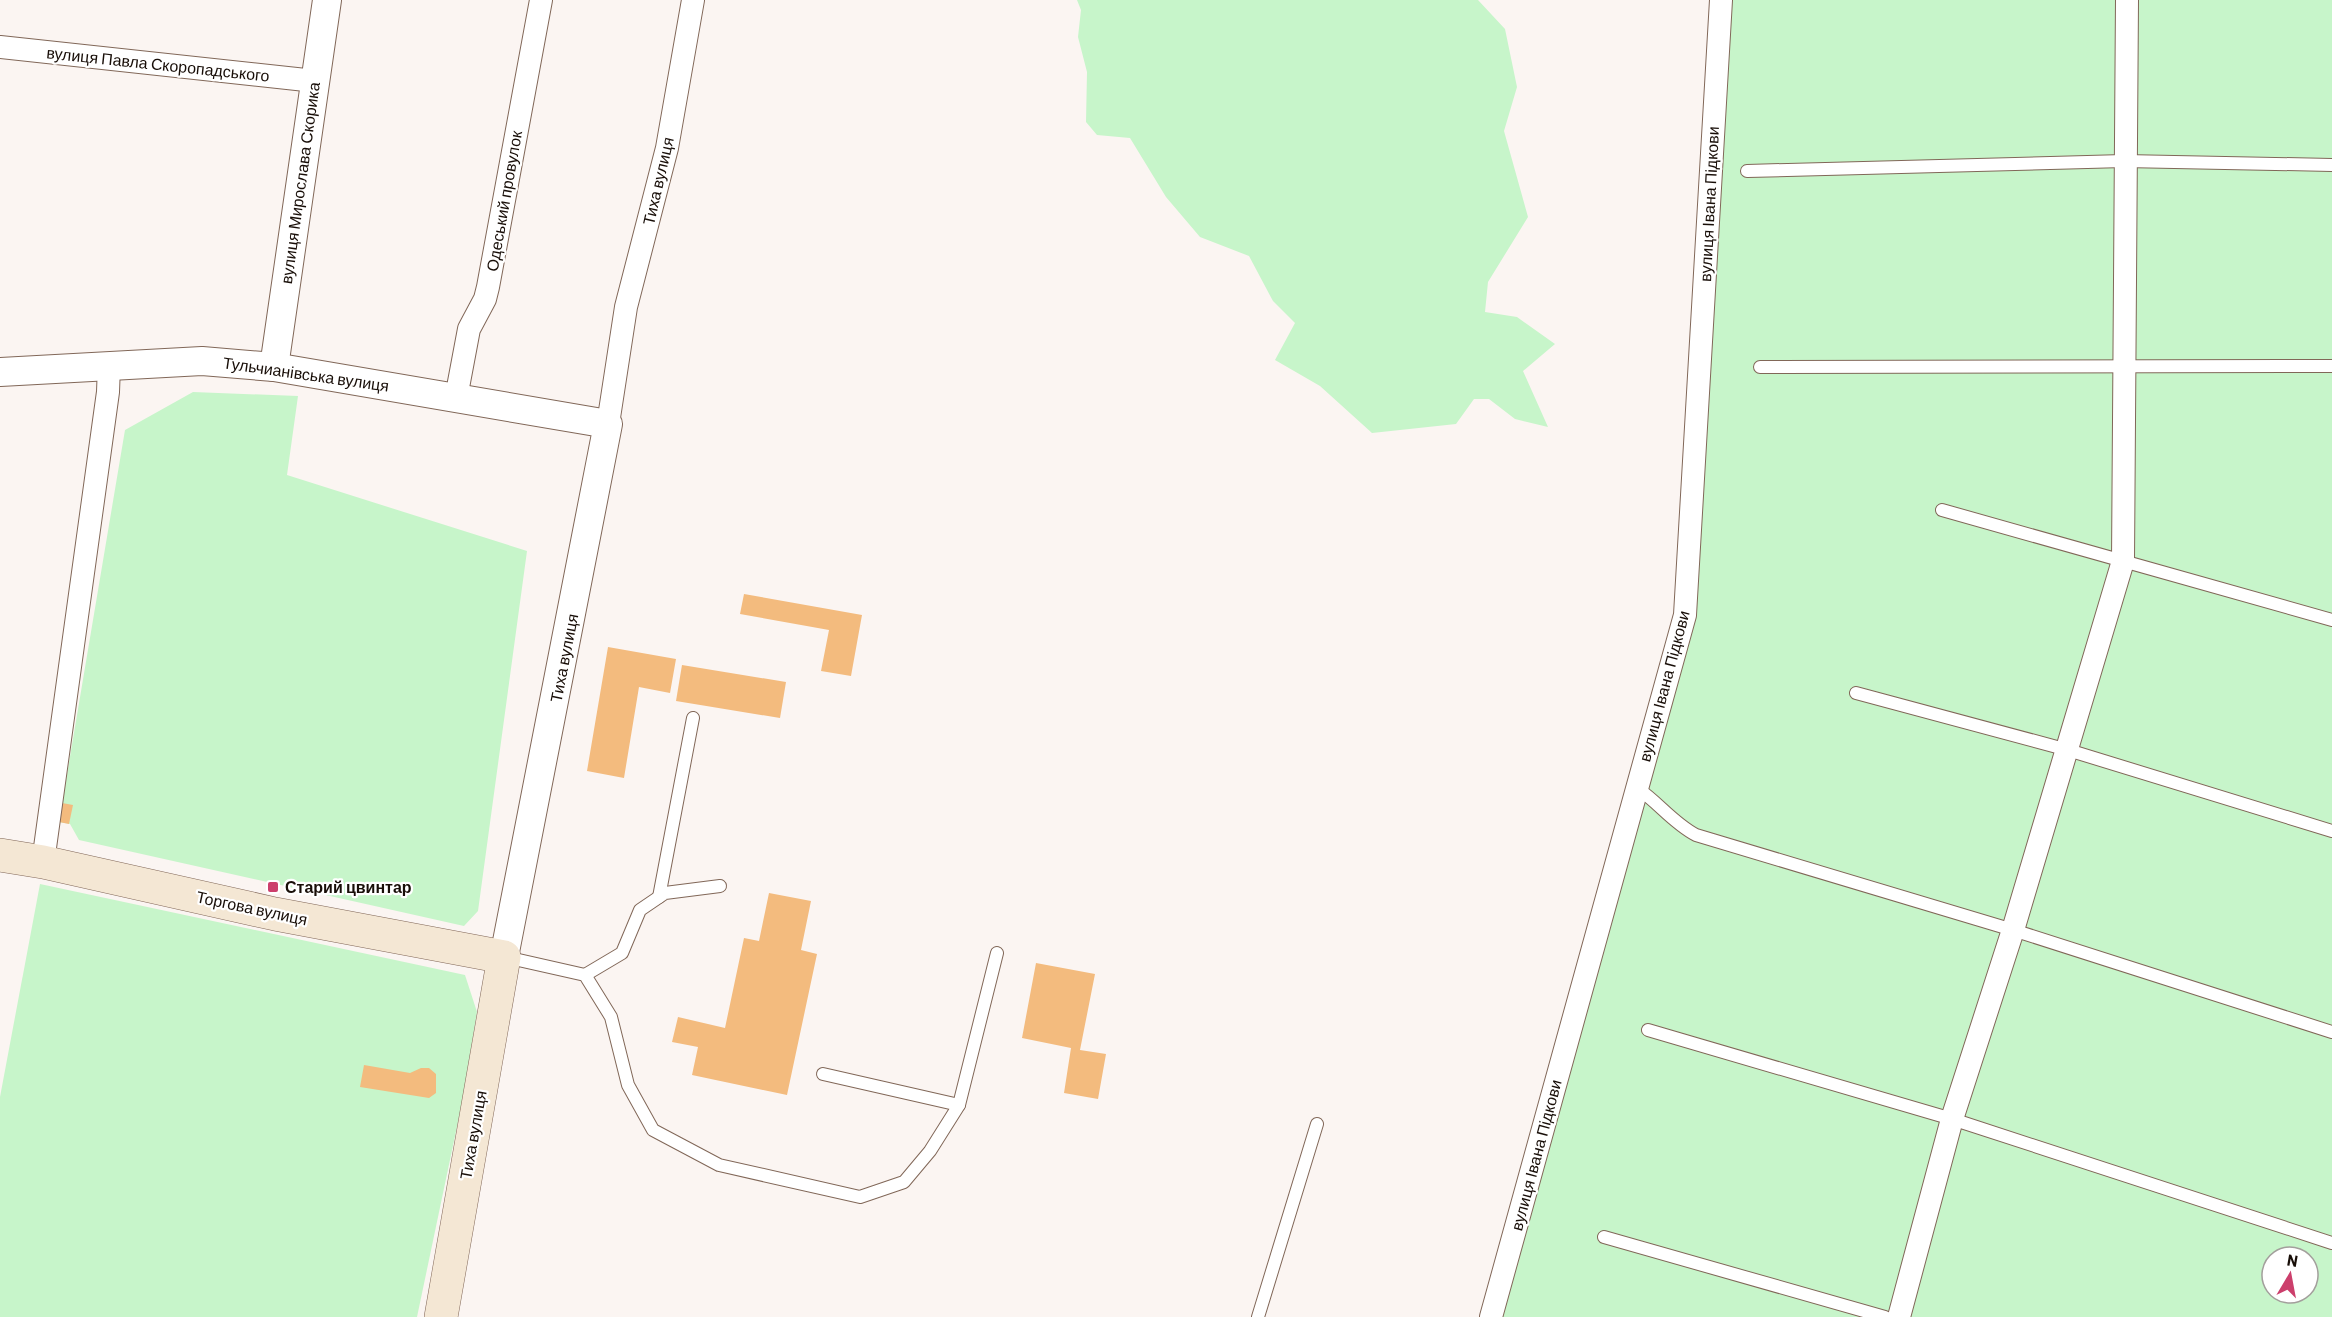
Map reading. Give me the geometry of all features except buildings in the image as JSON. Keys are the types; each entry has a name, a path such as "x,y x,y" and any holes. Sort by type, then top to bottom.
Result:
{"main road":[{"name":"Торгова вулиця","path":"0,855 43,862 275,914 504,957"},
{"name":"Тиха вулиця","path":"441,1317 504,957"}],"street":[{"name":"вулиця Мирослава Скорика","path":"274,367 327,0"},
{"name":"Одеський провулок","path":"456,398 469,329 485,299 488,287 541,0"},
{"name":"Тиха вулиця","path":"504,957 608,424 627,307 667,148 693,0"},
{"name":"вулиця Івана Підкови","path":"1491,1317 1685,615 1721,0"},
{"path":"1899,1317 1952,1119 2013,930 2123,561 2124,161 2127,0"},
{"name":"вулиця Павла Скоропадського","path":"0,47 315,81"},
{"name":"Тульчианівська вулиця","path":"0,372 226,361 274,367 608,424"},
{"path":"43,862 108,392 109,365"}],"lane":[{"path":"1747,171 2124,161 2332,165"},
{"path":"1760,367 2332,366"},
{"path":"1942,510 2332,620"},
{"path":"1856,693 2068,750 2332,831"},
{"path":"659,897 693,718"},
{"path":"1636,788 1649,796 1677,825 1696,835 2013,930 2332,1032"},
{"path":"504,957 585,975 622,952 640,910 664,893 720,886"},
{"path":"585,975 611,1017 628,1084 653,1130 719,1165 860,1197 904,1182 930,1151 959,1105 997,953"},
{"path":"1648,1030 1952,1119 2332,1243"},
{"path":"823,1074 959,1105"},
{"path":"1258,1317 1317,1124"},
{"path":"1604,1237 1885,1317"}],"green space":[{"path":"1077,0 1478,0 1505,29 1517,87 1504,131 1528,217 1488,282 1485,312 1517,317 1555,344 1523,371 1548,427 1515,419 1489,399 1474,399 1456,424 1372,433 1320,386 1275,360 1295,323 1273,301 1249,256 1200,237 1166,197 1130,138 1097,135 1086,122 1087,72 1078,37 1081,10"},
{"path":"1731,0 2332,0 2332,1317 1499,1317 1695,621"},
{"path":"193,392 298,396 287,475 527,551 478,911 464,926 79,840 70,824 59,822 125,430"},
{"path":"40,884 465,975 477,1012 463,1098 417,1317 0,1317 0,1097"}],"place":[{"name":"Старий цвинтар","path":"273,887"}]}
